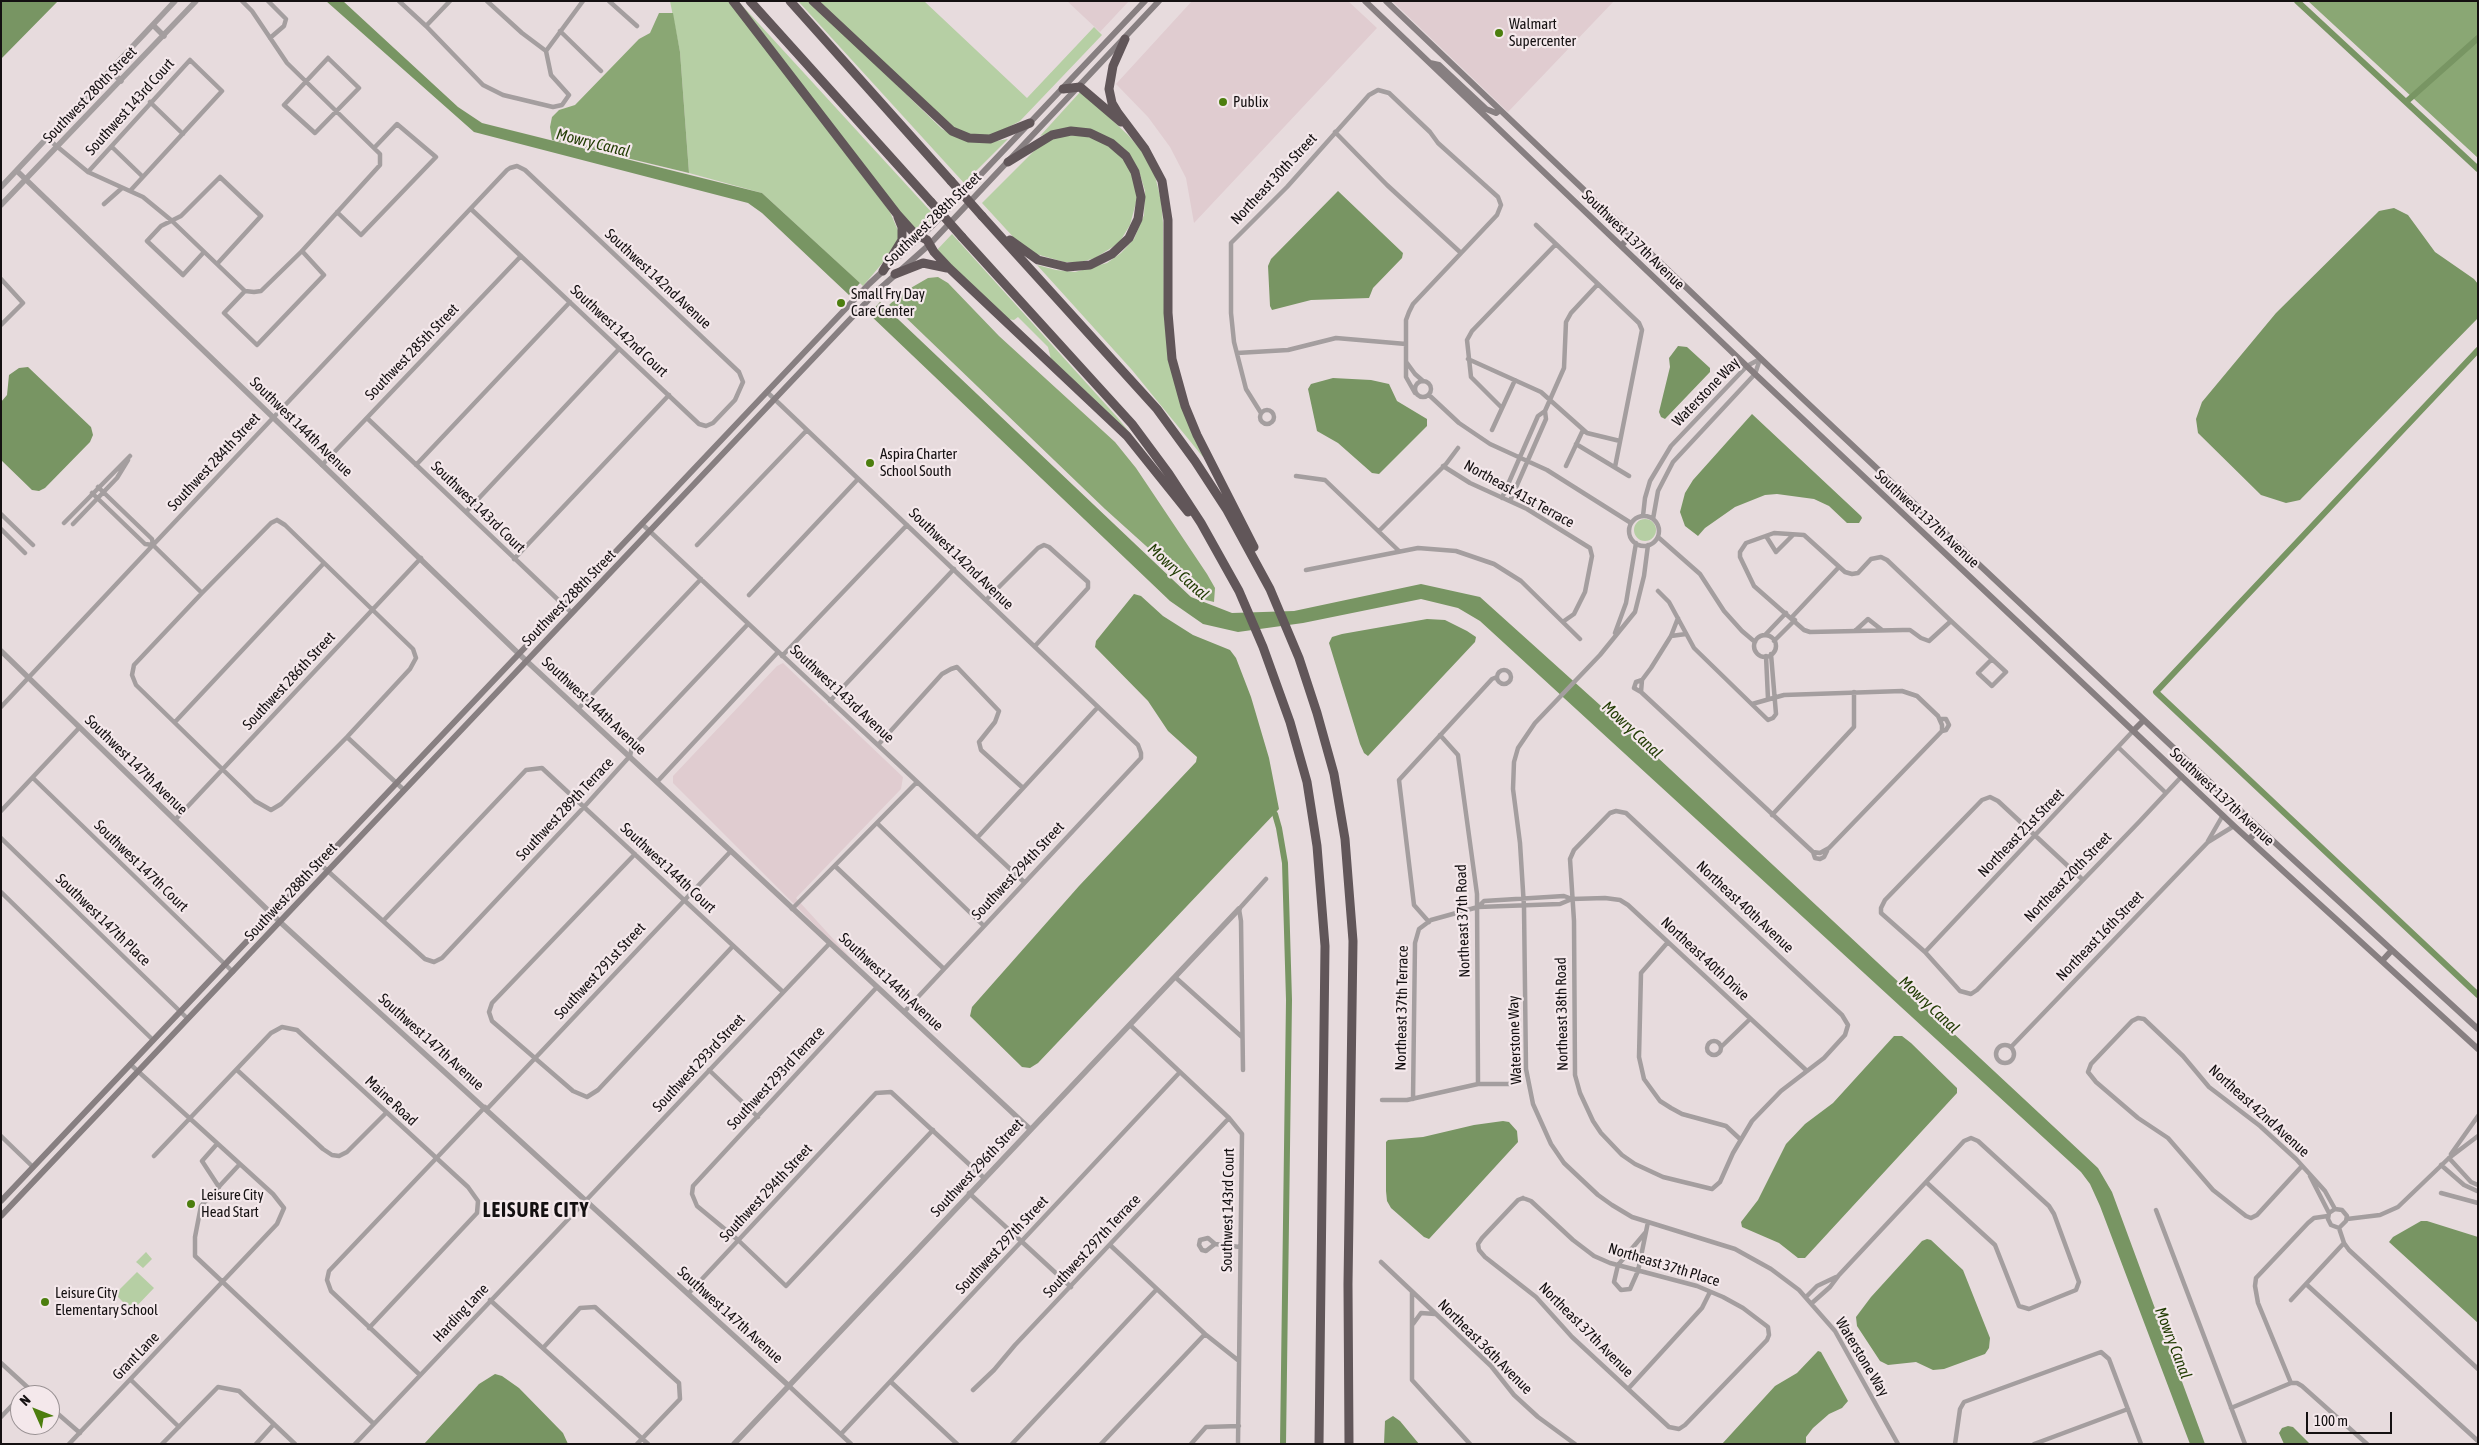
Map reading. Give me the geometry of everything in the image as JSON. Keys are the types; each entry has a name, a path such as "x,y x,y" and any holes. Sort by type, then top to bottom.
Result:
{"highway":[{"path":"734,1 897,214 914,233 930,244 934,252 949,268 1127,436 1157,472 1220,556"},
{"path":"750,1 1132,424 1201,522 1248,612 1263,647 1290,722 1307,782 1322,891 1325,946 1319,1444"},
{"path":"790,1 1157,409 1227,510 1270,589 1292,640 1317,713 1334,774 1350,885 1353,941 1348,1284 1349,1444"},
{"path":"813,1 952,131 969,138 990,139 1030,123"},
{"path":"1125,39 1111,72 1109,89 1112,103 1154,162 1164,188 1168,220 1168,313 1172,359 1185,406 1197,435 1265,569 1270,589"},
{"path":"1063,89 1080,87 1127,126"},
{"path":"994,230 1038,260 1057,266 1080,266 1101,261 1112,254 1128,238 1138,219 1142,197 1136,172 1119,149 1090,133 1071,131 1052,135 1008,162"},
{"path":"883,272 902,240 902,227 897,214"},
{"path":"895,274 923,263 949,268"}],"main road":[{"name":"Southwest 288th Street","path":"1,1201 767,392 883,272 922,237 1145,1"},
{"name":"Southwest 288th Street","path":"1,1216 775,399 895,274 930,244 1159,1"},
{"name":"Southwest 137th Avenue","path":"1365,1 1620,246 2133,731 2478,1049"},
{"name":"Southwest 137th Avenue","path":"1386,1 1760,359 2144,720 2478,1029"},
{"path":"1429,62 1439,65 1486,109 1496,113 1500,110"},
{"path":"1620,246 1631,235"},
{"path":"2133,731 2144,720"},
{"path":"2249,839 2260,828"},
{"path":"2382,961 2392,950"}],"street":[{"name":"Southwest 280th Street","path":"1,187 48,139 175,1"},
{"name":"Southwest 280th Street","path":"1,205 196,1"},
{"path":"242,1 287,63 375,147 380,154 380,165 302,251 261,291 245,290 224,313 257,345 324,274 302,251"},
{"path":"247,6 252,1"},
{"path":"268,1 286,19 284,26 270,38"},
{"path":"398,1 426,26 483,85 503,95 553,107 562,105 569,95 551,75 546,51 522,33 487,1"},
{"path":"426,26 450,1"},
{"path":"546,51 583,1"},
{"path":"609,1 637,26"},
{"path":"153,25 164,36"},
{"path":"560,32 601,71"},
{"path":"328,58 359,88 315,133 284,105 306,82 328,58"},
{"name":"Southwest 143rd Court","path":"88,172 190,60 222,91 130,191"},
{"path":"111,71 121,81"},
{"name":"Northeast 30th Street","path":"1261,413 1246,389 1237,353 1231,313 1231,243 1287,187 1335,132 1374,92 1378,90 1389,93 1430,132 1438,143 1498,197 1501,205 1497,215 1461,253"},
{"path":"150,102 183,134"},
{"path":"337,212 361,235 436,157 398,124 375,147"},
{"path":"1335,132 1387,185 1461,253 1413,304 1406,320 1406,377 1415,393 1422,397 1428,395 1430,386 1415,374 1407,362"},
{"name":"Southwest 143rd Court","path":"48,139 88,172 143,197 171,220 245,290"},
{"path":"112,147 143,177"},
{"name":"Southwest 284th Street","path":"1,707 507,170 517,166 526,170 555,198"},
{"name":"Southwest 144th Avenue","path":"16,171 421,558 526,661 1030,1129"},
{"path":"204,252 183,275 147,242 161,226 182,216 220,177 261,216 217,264"},
{"path":"104,204 122,188"},
{"name":"Southwest 142nd Avenue","path":"555,198 744,378"},
{"name":"Southwest 142nd Court","path":"471,209 699,424 710,425 735,400 744,378"},
{"path":"1536,225 1638,323 1642,330 1615,467"},
{"path":"1502,408 1471,377 1467,340 1472,331 1556,244"},
{"name":"Southwest 285th Street","path":"322,465 521,256"},
{"path":"1,279 23,303 1,325"},
{"path":"1510,501 1546,419 1545,412 1564,368 1566,322 1571,313 1598,284"},
{"path":"416,465 570,302"},
{"path":"1237,353 1288,350 1336,338 1406,344"},
{"path":"466,512 620,349"},
{"path":"1468,359 1541,392 1587,433 1620,441"},
{"name":"Waterstone Way","path":"1643,516 1645,498 1650,481 1665,454 1747,366 1760,359"},
{"name":"Waterstone Way","path":"1653,518 1658,491 1673,462 1755,374 1760,359"},
{"path":"1492,430 1515,380"},
{"path":"1415,393 1416,384 1423,381"},
{"name":"Southwest 142nd Avenue","path":"767,392 1138,745"},
{"path":"514,559 669,395"},
{"name":"Northeast 41st Terrace","path":"1428,395 1459,423 1477,436 1547,470 1631,523"},
{"path":"1502,498 1538,416 1545,412"},
{"name":"Southwest 143rd Court","path":"367,418 572,613"},
{"path":"697,545 807,430"},
{"path":"1566,466 1583,430"},
{"path":"1576,444 1630,476"},
{"path":"1379,531 1443,466 1458,448"},
{"path":"64,523 130,456 117,478 73,524"},
{"name":"Northeast 41st Terrace","path":"1443,466 1470,483 1527,509 1590,548 1592,556 1585,592 1574,614 1564,621"},
{"path":"1296,476 1325,480 1399,551"},
{"path":"749,595 858,479"},
{"path":"98,487 152,539 153,545 202,593"},
{"path":"92,493 145,544 153,545"},
{"path":"1,514 33,545"},
{"path":"1643,516 1653,518 1659,527 1658,537 1648,545 1636,543 1630,536 1631,523 1643,516"},
{"path":"277,520 285,525 324,563 413,649 416,658 410,669 347,737 281,804 270,810 255,801 136,685 132,675 134,666 271,523 277,520"},
{"name":"Southwest 143rd Avenue","path":"642,524 1024,882"},
{"path":"657,782 907,525"},
{"path":"1,529 26,553"},
{"path":"1951,620 1929,640 1921,638 1910,630 1810,632 1754,586 1740,557 1742,547 1746,543 1774,533 1804,535 1845,572 1858,573 1871,560 1881,557 1951,620 2006,672 1992,686 1978,673 1992,659"},
{"path":"1766,536 1776,552 1793,535"},
{"path":"1658,537 1700,574 1724,611 1755,642"},
{"name":"Waterstone Way","path":"1613,639 1626,603 1636,543"},
{"path":"986,600 1038,548 1044,545 1050,546 1088,582 1088,588 1035,646"},
{"name":"Waterstone Way","path":"1648,545 1644,576 1634,612 1613,639 1524,739 1514,762 1512,789 1524,898 1526,1069 1528,1086 1540,1122 1564,1163 1585,1184 1612,1205 1632,1217 1735,1249 1772,1269 1806,1297 1835,1331 1847,1350 1898,1444"},
{"path":"1306,570 1399,551 1437,548 1456,551 1487,561 1521,581 1564,621 1580,639"},
{"name":"Southwest 286th Street","path":"175,820 421,558"},
{"path":"175,722 324,563"},
{"path":"1774,641 1839,567"},
{"path":"830,701 954,569"},
{"path":"578,708 701,579"},
{"path":"1658,591 1669,602 1694,648 1768,720 1776,714 1769,655"},
{"path":"1769,655 1757,654 1754,648 1755,642 1759,637 1766,635 1786,613"},
{"path":"1678,618 1671,636 1642,680 1641,689 1772,815 1814,852 1820,853 1827,850"},
{"path":"1855,631 1868,619 1882,630"},
{"name":"Southwest 289th Terrace","path":"383,921 425,959 434,962 442,958 584,807 630,756 632,747 748,624"},
{"path":"1671,636 1686,634"},
{"path":"1766,635 1774,641 1775,649 1769,655 1768,699"},
{"name":"Southwest 147th Avenue","path":"1,651 272,915 486,1108 852,1444"},
{"path":"878,745 942,674 950,668 957,667 999,711 995,722 979,742 981,750 1023,788"},
{"path":"1497,677 1492,679 1399,780 1414,905 1429,922 1478,907 1524,907 1564,904 1572,899"},
{"path":"1772,815 1854,727 1854,692"},
{"path":"1752,704 1774,697 1811,693 1910,692 1917,696 1941,722 1942,731 1827,850 1824,857 1820,859 1815,858 1814,852"},
{"path":"977,838 1098,707"},
{"path":"1,811 80,728"},
{"name":"Northeast 21st Street","path":"1926,952 2133,731"},
{"name":"Northeast 37th Road","path":"1440,735 1458,755 1464,784 1478,907 1478,1084"},
{"path":"347,737 404,790"},
{"name":"Southwest 294th Street","path":"904,1012 1141,758 1138,745"},
{"path":"2118,747 2166,793"},
{"name":"Southwest 144th Court","path":"383,921 526,770 534,767 542,768 784,992"},
{"name":"Northeast 20th Street","path":"1926,952 1960,991 1971,994 2182,776"},
{"name":"Southwest 147th Court","path":"32,778 233,972"},
{"path":"792,909 917,782"},
{"path":"1926,952 1887,920 1881,908 1885,900 1986,798 1998,801 2083,880"},
{"name":"Northeast 38th Road","path":"1621,811 1610,813 1571,854 1575,1075 1586,1109 1610,1144 1635,1164 1663,1177 1706,1189 1716,1186 1720,1182 1740,1139"},
{"name":"Northeast 40th Avenue","path":"1621,811 1842,1015 1848,1025 1845,1035 1824,1058 1807,1072"},
{"name":"Northeast 16th Street","path":"2208,842 2223,815"},
{"path":"877,823 984,926"},
{"name":"Northeast 16th Street","path":"2011,1047 2208,842 2234,826"},
{"path":"2214,830 2220,835"},
{"name":"Southwest 147th Place","path":"1,838 188,1019"},
{"name":"Southwest 291st Street","path":"369,1328 331,1291 327,1280 329,1271 534,1059 731,851"},
{"path":"635,854 492,1003 489,1012 492,1021 573,1091 587,1097 598,1090 733,946"},
{"path":"320,864 383,921"},
{"path":"834,866 944,969"},
{"path":"1244,1070 1241,921 1239,909 1266,879"},
{"path":"1,892 153,1040"},
{"path":"1478,907 1484,901 1564,896 1572,899"},
{"name":"Northeast 40th Drive","path":"1572,899 1605,898 1620,900 1628,905 1807,1072"},
{"name":"Southwest 296th Street","path":"734,1444 1239,909"},
{"name":"Northeast 37th Terrace","path":"1413,1099 1415,943 1419,929 1429,922"},
{"path":"1668,942 1641,973 1639,1058 1644,1079 1660,1101 1682,1114 1726,1126 1740,1139 1766,1104 1807,1072"},
{"name":"Southwest 293rd Street","path":"586,1200 830,943"},
{"path":"1175,977 1242,1037"},
{"name":"Southwest 293rd Terrace","path":"738,1240 697,1206 692,1194 693,1186 877,987"},
{"name":"Northeast 42nd Avenue","path":"2302,1166 2257,1215 2251,1218 2229,1204 2213,1190 2168,1138 2138,1118 2096,1082 2088,1072 2091,1064 2132,1021 2138,1018 2144,1019 2183,1056 2208,1087 2260,1126 2302,1166 2326,1193 2334,1209"},
{"path":"1721,1046 1750,1019"},
{"name":"Southwest 143rd Court","path":"1130,1025 1229,1118 1242,1134 1238,1444"},
{"name":"Maine Road","path":"237,1070 271,1033 282,1027 297,1030 385,1114 468,1187 478,1201 477,1213 369,1328"},
{"name":"Northeast 16th Street","path":"2005,1045 2011,1047 2014,1052 2011,1061 2005,1063 1999,1061 1996,1053 2000,1048 2005,1045"},
{"path":"130,1064 239,1165 201,1206 195,1237 195,1256 374,1424"},
{"path":"154,1156 237,1070 322,1149 339,1156 347,1152 385,1114"},
{"path":"709,1070 758,1117"},
{"name":"Southwest 297th Street","path":"841,1434 1180,1072"},
{"path":"1382,1100 1413,1099 1478,1084 1512,1084"},
{"name":"Southwest 294th Street","path":"688,1294 876,1093 891,1092 933,1130"},
{"path":"2449,1158 2478,1116"},
{"name":"Southwest 297th Terrace","path":"973,1390 994,1370 1015,1345 1229,1118"},
{"path":"738,1240 786,1286 933,1130 984,1178"},
{"path":"1,1136 33,1167"},
{"path":"2347,1218 2380,1215 2398,1207 2449,1158 2478,1136"},
{"path":"1812,1303 1825,1289 1830,1287 1839,1275 1964,1141 1971,1138 1978,1141 2049,1206 2054,1214 2078,1287 2072,1293 2029,1309 2019,1306 1995,1245 1926,1182"},
{"path":"217,1144 202,1161 219,1187"},
{"path":"2449,1158 2477,1188"},
{"name":"Grant Lane","path":"69,1444 278,1224 284,1208 273,1194 239,1165"},
{"path":"2441,1166 2464,1185 2477,1188"},
{"path":"2308,1172 2329,1215 2331,1225 2339,1228"},
{"path":"2441,1193 2475,1202 2477,1188"},
{"path":"969,1193 1071,1287"},
{"path":"2319,1197 2326,1193"},
{"name":"Northeast 37th Avenue","path":"1528,1198 1518,1200 1482,1238 1478,1244 1479,1250 1485,1257 1536,1297 1572,1337 1674,1430"},
{"name":"Northeast 37th Place","path":"1528,1198 1583,1249 1618,1265 1710,1292 1730,1300 1768,1327 1769,1335 1767,1340 1685,1425 1674,1430"},
{"name":"Harding Lane","path":"355,1444 586,1200"},
{"path":"2291,1383 2258,1304 2254,1286 2256,1278 2314,1218 2329,1215 2334,1209 2342,1210 2347,1218"},
{"path":"2156,1210 2245,1444"},
{"path":"2339,1228 2347,1218"},
{"path":"1645,1233 1618,1265 1614,1282 1618,1289 1624,1291 1632,1286 1638,1271 1648,1222"},
{"path":"2339,1228 2344,1243 2478,1368"},
{"path":"2291,1300 2344,1243"},
{"path":"1215,1244 1240,1248"},
{"path":"1110,1245 1204,1334 1239,1361"},
{"name":"Northeast 36th Avenue","path":"1381,1262 1491,1366 1514,1395 1538,1417 1575,1444"},
{"path":"1806,1297 1822,1284 1839,1275"},
{"path":"1822,1284 1825,1289"},
{"path":"2306,1284 2478,1441"},
{"path":"1012,1444 1157,1289"},
{"path":"1412,1292 1412,1380 1434,1401 1470,1444"},
{"path":"1628,1389 1702,1308 1710,1292"},
{"path":"490,1300 648,1444"},
{"path":"543,1348 580,1308 595,1307 679,1383 680,1399 637,1444"},
{"path":"1412,1325 1421,1314 1437,1315"},
{"path":"369,1328 420,1375"},
{"path":"1101,1444 1204,1334"},
{"path":"1955,1444 1962,1404 2101,1352 2109,1359 2141,1444"},
{"path":"1,1363 25,1385"},
{"path":"131,1380 179,1426"},
{"path":"891,1382 957,1444"},
{"path":"2231,1408 2291,1383 2302,1386 2368,1444"},
{"path":"162,1444 218,1386 239,1391 296,1444"},
{"path":"1,1417 10,1408"},
{"path":"2034,1444 2128,1409"},
{"path":"60,1416 80,1433"},
{"path":"256,1444 274,1424"},
{"path":"1191,1444 1206,1427 1239,1426"}],"shaded area":[{"path":"1,1 58,1 1,59"},
{"path":"326,1 343,1 458,107 482,123 762,193 860,283 849,295 762,213 748,203 474,132"},
{"path":"670,1 729,1 890,212 900,235 891,253 863,286 762,193 689,173 680,52"},
{"path":"738,1 935,216 918,233 914,231"},
{"path":"798,1 810,1 942,129 950,133 991,142 1008,139 964,183"},
{"path":"817,1 924,1 1027,98 1094,27 1102,35 1020,121 994,135 971,136 949,126"},
{"path":"1067,1 1129,1 1100,32"},
{"path":"1192,1 1348,1 1377,28 1194,223 1186,178 1170,147 1148,117 1116,84"},
{"path":"1392,1 1614,1 1508,112"},
{"path":"2308,1 2478,1 2478,158"},
{"path":"659,13 673,13 680,52 689,173 552,140 550,127 552,117 559,110 575,105 639,39 650,33"},
{"path":"1081,91 1128,135 1141,150 1155,176 1161,200 1163,223 1164,315 1169,362 1205,456 1203,457 1132,370 1037,265 1075,272 1107,263 1121,253 1134,239 1144,215 1145,191 1139,171 1129,155 1112,140 1057,131 1040,136"},
{"path":"1081,135 1102,141 1124,159 1132,172 1138,195 1130,225 1119,243 1095,258 1081,262 1064,262 1036,254 1016,240 982,203 1043,142 1057,136"},
{"path":"1338,191 1403,253 1402,258 1373,288 1369,298 1311,300 1272,310 1270,306 1268,266 1271,259"},
{"path":"2394,208 2408,215 2435,252 2474,279 2478,284 2478,318 2300,500 2286,503 2261,495 2198,433 2196,419 2202,402 2276,313 2379,211"},
{"path":"952,234 1117,417 1147,454 1051,359 1048,347 1018,317 1014,320 1008,319 936,251"},
{"path":"938,277 948,283 999,336 1115,442 1136,468 1207,574 1215,588 1214,602 1206,600 1105,509 901,313 889,305 902,293 928,278"},
{"name":"Mowry Canal","path":"880,302 1191,597 1232,613 1294,611 1421,584 1480,597 1641,742 2098,1168 2112,1192 2205,1444 2190,1444 2100,1206 2090,1184 2081,1172 1480,621 1458,608 1421,599 1303,623 1238,632 1203,624 1170,601 869,314"},
{"path":"1678,346 1687,347 1710,368 1710,372 1665,419 1661,417 1659,412 1670,367 1669,358"},
{"path":"28,367 91,427 93,435 90,442 45,488 39,491 32,490 1,460 1,402 7,395 9,375 19,368"},
{"path":"1333,378 1371,380 1389,384 1397,401 1427,419 1427,426 1379,474 1372,473 1338,443 1317,431 1308,389 1311,384"},
{"path":"1752,414 1861,516 1862,518 1859,523 1847,523 1829,506 1814,499 1777,494 1765,495 1735,507 1705,528 1698,536 1685,526 1680,512 1685,493 1693,480"},
{"path":"1645,519 1653,522 1656,530 1653,538 1645,541 1637,538 1634,530 1637,522"},
{"path":"1134,594 1141,596 1163,616 1193,635 1230,650 1236,658 1251,697 1269,758 1279,809 1038,1063 1030,1068 1022,1067 970,1016 972,1007 1079,886 1196,762 1197,757 1168,731 1148,701 1095,647 1096,641"},
{"path":"1427,619 1445,620 1476,637 1475,642 1368,756 1364,753 1360,744 1329,643 1332,637 1342,634"},
{"path":"783,663 903,777 901,789 796,898 877,987 673,783 673,776 777,666"},
{"path":"1894,1036 1902,1036 1911,1043 1957,1088 1957,1093 1805,1258 1798,1258 1779,1243 1742,1227 1741,1222 1758,1200 1786,1144 1805,1124 1833,1103"},
{"path":"1503,1121 1509,1122 1517,1131 1518,1142 1429,1239 1424,1237 1391,1208 1387,1201 1386,1191 1386,1142 1388,1140 1423,1137 1474,1125"},
{"path":"2421,1221 2427,1221 2478,1237 2478,1323 2389,1242 2393,1237"},
{"path":"1931,1240 1963,1270 1990,1338 1989,1348 1985,1354 1944,1369 1933,1370 1916,1362 1888,1365 1880,1361 1857,1326 1856,1317 1871,1297 1922,1241"},
{"path":"146,1252 152,1259 143,1268 136,1262"},
{"path":"137,1272 154,1288 132,1311 115,1294"},
{"path":"1818,1351 1821,1352 1848,1401 1842,1408 1829,1414 1813,1428 1806,1437 1806,1444 1722,1444 1775,1386 1797,1373"},
{"path":"495,1374 502,1376 519,1388 563,1433 568,1444 424,1444 479,1384"},
{"path":"1393,1416 1400,1421 1419,1444 1384,1444 1385,1421"},
{"path":"2293,1427 2310,1444 2284,1444 2279,1433 2282,1428"}],"waterway":[{"path":"2297,1 2478,169"},
{"path":"2406,102 2478,38"},
{"path":"2478,350 2156,692 2478,995"},
{"path":"1275,814 1285,863 1289,1000 1283,1444"}],"place":[{"name":"Walmart Supercenter","path":"1499,33"},
{"name":"Publix","path":"1223,102"},
{"name":"Small Fry Day Care Center","path":"841,303"},
{"name":"Aspira Charter School South","path":"870,463"},
{"name":"Leisure City Head Start","path":"191,1204"},
{"name":"Leisure City Elementary School","path":"45,1302"}],"district":[{"name":"LEISURE CITY","path":"536,1211"}]}
